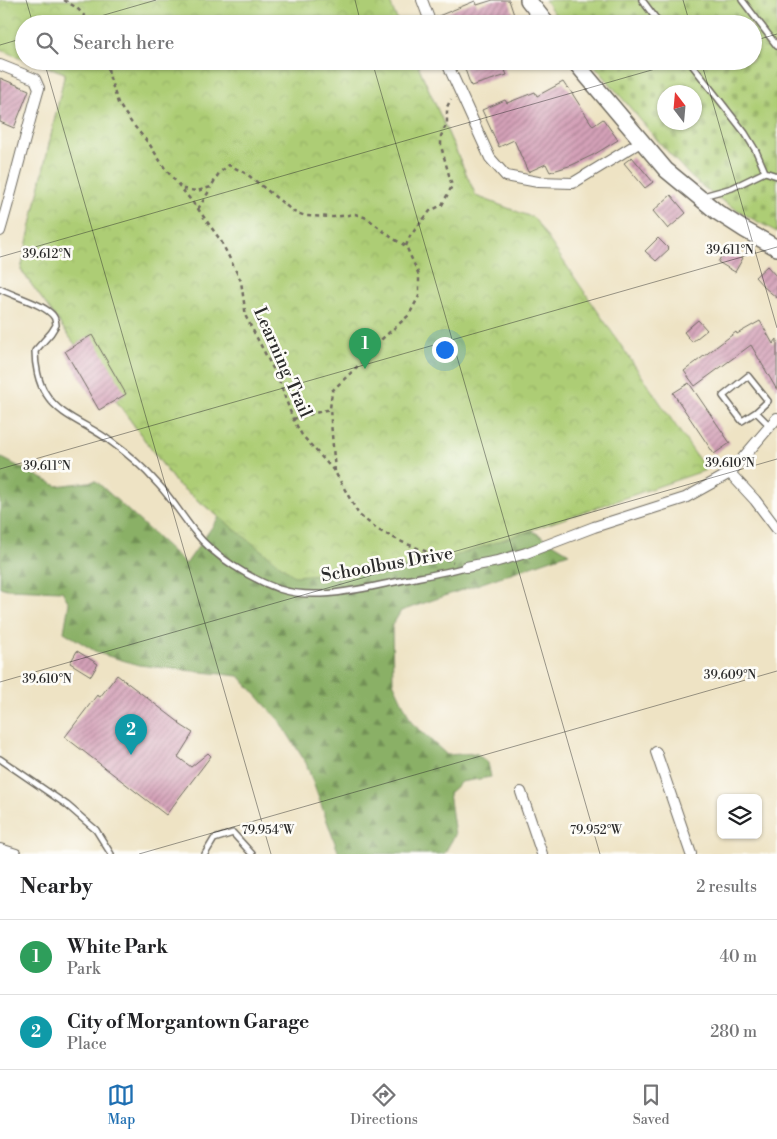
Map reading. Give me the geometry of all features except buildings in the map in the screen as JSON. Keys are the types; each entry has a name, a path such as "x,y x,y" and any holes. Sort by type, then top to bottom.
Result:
{"street":[{"path":"422,0 428,15"},
{"path":"528,0 540,15"},
{"path":"0,65 36,79 39,88 23,144 17,176 0,231"},
{"path":"450,70 490,158 506,176 538,182 572,183 642,141"},
{"path":"582,70 666,170 698,198 745,230 777,248"},
{"path":"774,422 730,473 755,500 777,529"},
{"name":"Schoolbus Drive","path":"466,567 526,553 594,527 685,498 730,473"},
{"path":"656,752 691,854"},
{"path":"521,792 542,854"},
{"path":"0,849 16,854"}],"lane":[{"path":"642,0 653,15"},
{"path":"742,0 753,15"},
{"path":"762,26 777,46"},
{"path":"696,70 745,133 756,151 765,172"},
{"path":"698,198 732,188 765,172 777,176"},
{"name":"Schoolbus Drive","path":"0,290 33,303 48,311 54,317 56,325 51,334 35,351 37,371 45,394 57,406 109,440 131,459 157,482 196,534 219,556 253,577 280,589 304,594 347,591 466,567"},
{"path":"748,376 768,400 756,412 742,421 723,396 748,376"},
{"path":"756,412 774,422"},
{"path":"0,759 67,805 96,830 111,854"},
{"path":"205,854 214,839 233,833 252,854"}],"path":[{"path":"64,0 77,8 84,15"},
{"name":"Learning Trail","path":"108,70 118,103 164,167 222,241 241,281 246,317 278,378 293,419 302,435 335,472 359,515 380,531 402,542 466,567"},
{"path":"406,246 410,236 430,211 442,205 452,186 441,146 441,136 447,123 447,107 457,84"},
{"path":"198,209 220,173 229,165 247,174 294,212 306,216 334,217 355,214 367,218 392,238 406,246 419,276 419,296 409,315 374,346 363,361 332,391 330,409 335,472"},
{"path":"182,188 197,191 211,187"},
{"path":"293,419 330,409"}],"green space":[{"path":"0,0 389,0 395,15 15,15 15,56 0,50"},
{"path":"545,0 777,0 777,232 713,195 691,177 599,70 762,70 762,15 555,15"},
{"path":"57,70 420,70 476,196 515,211 515,504 531,530 569,553 401,611 392,626 393,682 412,723 447,755 476,753 488,763 491,777 461,782 449,793 455,835 444,854 339,854 306,763 279,720 239,676 139,665 98,653 64,632 69,603 62,591 7,589 0,587 0,457 57,486 96,481 186,564 219,517 176,483 21,270 65,73"},
{"path":"57,70 420,70 476,196 534,218 706,470 426,566 294,576 176,483 21,270 65,73"}],"place":[{"name":"White Park","path":"365,369"},
{"name":"City of Morgantown Garage","path":"131,755"}]}
